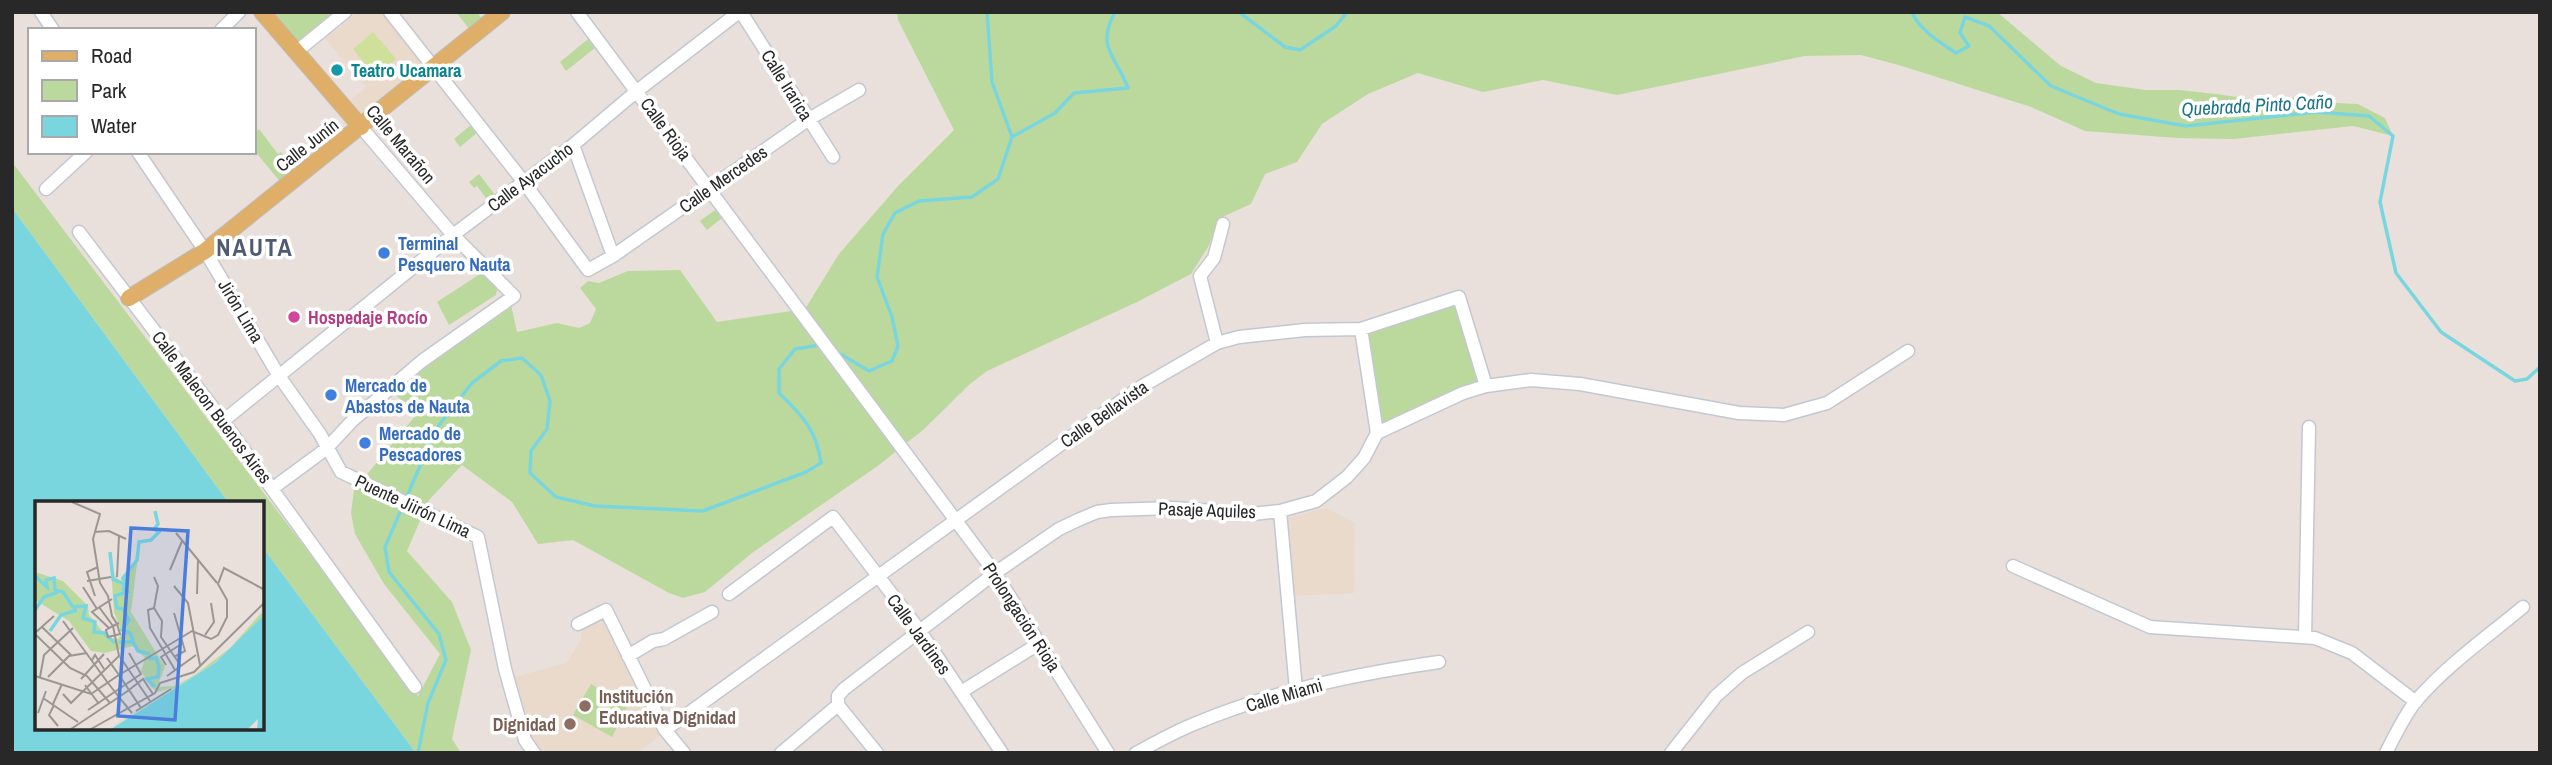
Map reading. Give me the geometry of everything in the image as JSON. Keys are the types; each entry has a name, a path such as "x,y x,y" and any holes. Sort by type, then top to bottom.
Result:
{"main road":[{"name":"Calle Marañon","path":"262,12 361,127"},
{"name":"Calle Junín","path":"129,298 205,251 502,12"}],"street":[{"path":"41,12 52,28"},
{"path":"223,28 239,12"},
{"path":"296,52 345,12"},
{"path":"390,12 523,181"},
{"name":"Calle Rioja","path":"577,12 930,485"},
{"name":"Calle Ayacucho","path":"223,421 453,235 573,145 637,90 740,12"},
{"name":"Calle Irarica","path":"740,12 833,157"},
{"name":"Calle Mercedes","path":"523,181 588,270 613,256 809,120 859,90"},
{"name":"Calle Marañon","path":"326,449 353,420 422,361 514,296 453,235 361,127"},
{"path":"573,145 613,256"},
{"path":"47,189 84,154"},
{"name":"Jirón Lima","path":"139,154 205,251 279,376 320,434 341,472"},
{"path":"1217,343 1200,276 1214,258 1223,224"},
{"name":"Calle Malecon Buenos Aires","path":"79,232 273,488 415,687"},
{"name":"Calle Bellavista","path":"665,730 1139,388 1217,343 1239,337 1305,330 1360,330 1459,297 1486,386"},
{"path":"1360,330 1377,433 1434,405 1486,386 1531,380 1580,384 1739,413 1784,415 1827,403 1908,351"},
{"path":"2305,637 2309,427"},
{"name":"Pasaje Aquiles","path":"781,753 838,708 838,696 844,689 995,573 1059,529 1097,512 1174,508 1252,514 1280,511 1316,501 1331,492 1364,458 1377,433"},
{"path":"273,488 326,449"},
{"name":"Puente Jiirón Lima","path":"341,472 478,537 505,669 525,740 534,753"},
{"name":"Prolongación Rioja","path":"930,485 995,573 1108,753"},
{"path":"1280,511 1296,690"},
{"name":"Calle Jardines","path":"729,594 832,517 920,631 1002,753"},
{"path":"2012,566 2150,627 2315,638 2352,653 2416,702"},
{"path":"2386,753 2397,729 2416,702 2449,668 2523,607"},
{"path":"578,624 606,610 665,730 684,753"},
{"path":"628,656 712,612"},
{"path":"1671,753 1716,696 1742,673 1808,632"},
{"path":"961,692 1040,643"},
{"name":"Calle Miami","path":"1136,753 1194,724 1296,690 1369,673 1439,663"},
{"path":"838,708 877,753"}],"shaded area":[{"path":"357,12 384,12 423,61 423,67 366,114 362,114 351,100 366,87 325,39"},
{"path":"1326,508 1355,523 1354,593 1292,596 1287,518"},
{"name":"Institución Educativa Dignidad","path":"604,615 662,734 637,753 541,753 531,737 515,677 566,663 581,640 581,626"}],"green space":[{"path":"270,12 337,12 302,41 296,42"},
{"path":"456,12 477,12 483,20 470,30"},
{"path":"897,12 1997,12 2061,66 2096,83 2266,101 2302,97 2317,102 2358,104 2385,118 2393,136 2353,126 2234,139 2085,131 2031,107 1861,55 1805,56 1617,95 1543,80 1483,92 1418,73 1368,94 1322,124 1297,162 1265,174 1251,204 1220,218 1208,247 1191,274 987,371 923,430 879,465 752,553 705,592 683,598 669,593 573,540 538,544 512,502 462,465 429,500 407,551 452,602 471,650 452,739 461,753 416,753 264,549 264,501 227,501 12,208 12,162 418,696 440,654 384,584 355,534 351,513 354,490 416,415 393,392 414,373 511,305 517,332 557,323 579,328 590,323 596,309 580,288 588,281 599,283 628,271 680,270 717,322 805,309 839,254 898,186 954,130 898,20"},
{"path":"373,32 396,59 375,76 353,49"},
{"path":"588,39 595,48 566,71 560,62"},
{"path":"472,124 478,132 460,147 454,139"},
{"path":"259,129 278,154 281,152 297,171 282,184 256,152 256,132"},
{"path":"479,174 496,196 489,202 477,186 474,188 469,182"},
{"path":"715,210 722,218 707,230 700,221"},
{"path":"483,272 497,289 496,295 449,325 437,302"},
{"path":"1456,303 1480,381 1382,424 1367,331"},
{"path":"591,684 627,707 612,737 573,715"}],"water":[{"path":"12,208 227,501 35,501 35,730 264,730 264,549 416,753 12,753"}],"waterway":[{"path":"837,352 869,371 892,361 898,346 892,317 877,277 883,234 895,213 919,201 972,197 998,179 1012,137 992,82 987,12"},
{"name":"Quebrada Pinto Caño","path":"1012,137 1055,113 1074,93 1128,88 1107,44 1109,24 1115,12"},
{"name":"Quebrada Pinto Caño","path":"1239,12 1285,47 1300,50 1336,26 1347,12"},
{"name":"Quebrada Pinto Caño","path":"1912,12 1925,30 1956,53 1969,46 1960,33 1965,17 1989,26 2051,86 2119,114 2186,126 2316,112 2369,116 2393,136 2380,202 2396,273 2441,332 2515,381 2527,379 2540,367"},
{"path":"418,753 428,703 446,660 439,634 389,572 385,547 436,429 472,383 501,361 522,358 541,375 550,401 547,429 531,451 530,473 556,497 595,506 703,511 806,472 821,463 816,442 807,424 779,393 779,369 795,349 820,345"}],"place":[{"name":"Teatro Ucamara","path":"337,70"},
{"name":"Terminal Pesquero Nauta","path":"384,253"},
{"name":"Hospedaje Rocío","path":"294,317"},
{"name":"Mercado de Abastos de Nauta","path":"331,395"},
{"name":"Mercado de Pescadores","path":"365,443"},
{"name":"Institución Educativa Dignidad","path":"585,706"},
{"name":"Dignidad","path":"570,724"}],"district":[{"name":"NAUTA","path":"255,247"}]}
